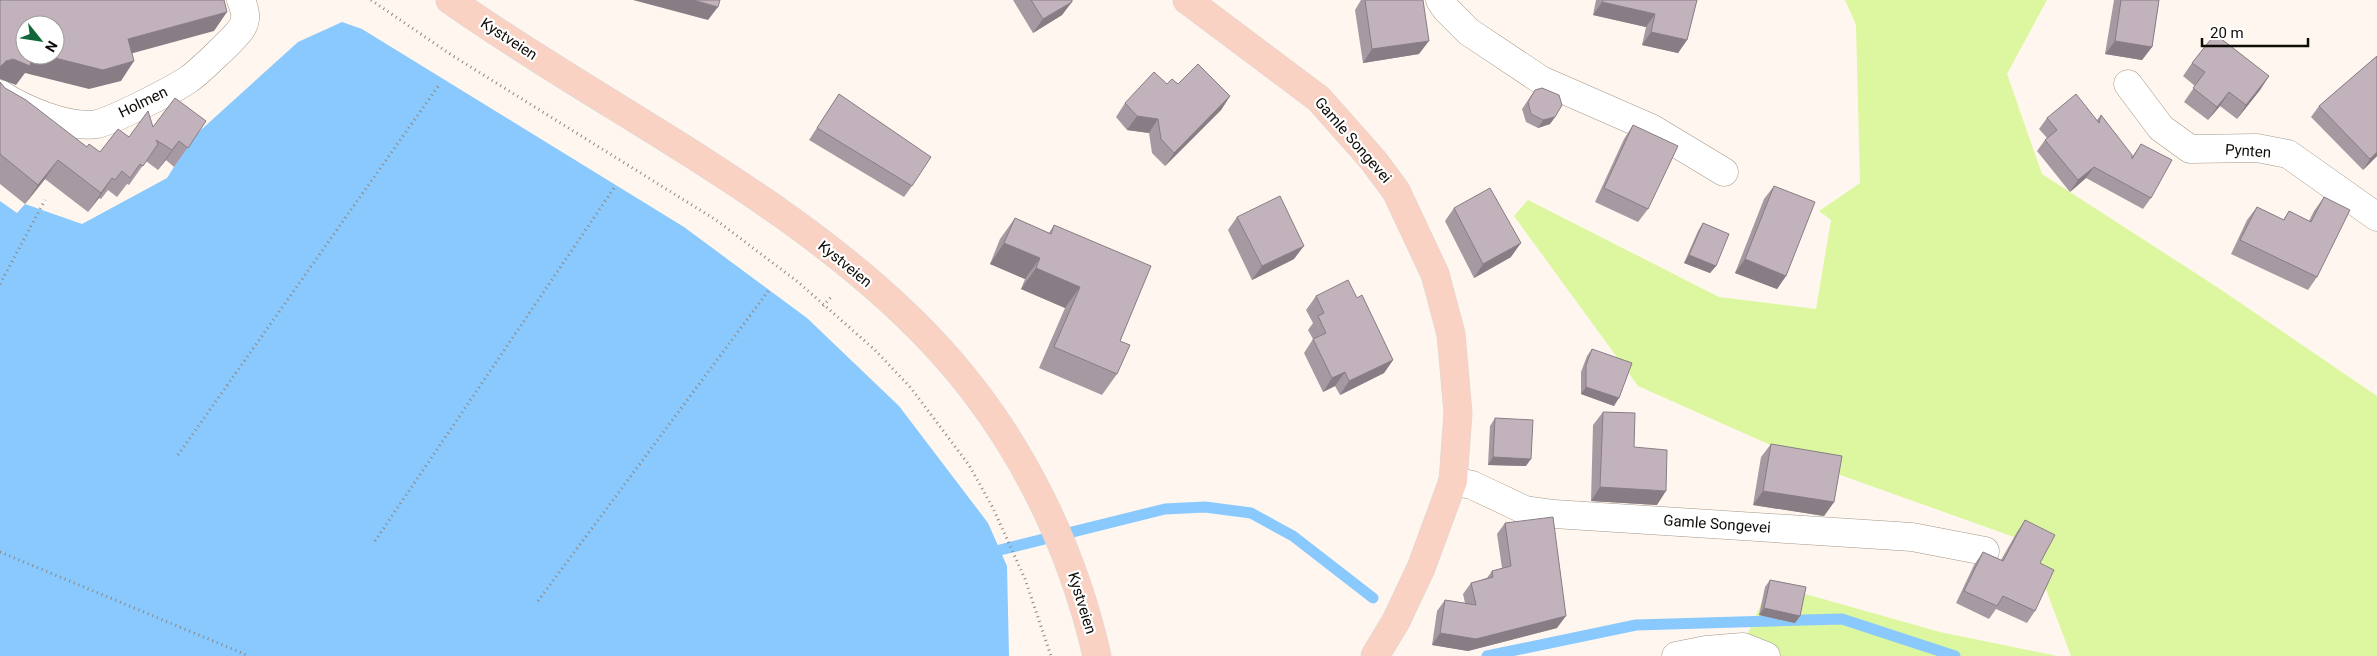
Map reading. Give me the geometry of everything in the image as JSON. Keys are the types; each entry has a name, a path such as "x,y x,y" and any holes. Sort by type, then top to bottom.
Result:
{"main road":[{"name":"Kystveien","path":"450,0 725,177 810,236 855,270 908,318 949,360 1015,451 1042,498 1105,656"},
{"name":"Gamle Songevei","path":"1187,0 1319,100 1373,160 1396,191 1435,274 1451,334 1458,413 1453,481 1420,568 1396,621 1375,656"}],"street":[{"name":"Holmen","path":"0,94 14,103 60,120 78,124 98,124 189,79 242,29 246,15 241,0"},
{"path":"1440,0 1468,32 1540,80 1651,128 1724,172"},
{"name":"Pynten","path":"2128,84 2162,128 2190,149 2257,148 2288,154 2377,216"},
{"name":"Gamle Songevei","path":"1453,481 1472,485 1525,510 1554,514 1912,537 1985,550"},
{"path":"1676,656 1706,650 1743,647 1766,656"}],"path":[{"path":"371,0 453,56 716,220 798,282 875,350 911,388 969,465 993,508 1026,579 1051,656"},
{"path":"178,455 439,85"},
{"path":"374,541 614,188"},
{"path":"0,284 45,200"},
{"path":"538,601 769,290"},
{"path":"0,552 248,656"}],"green space":[{"path":"1845,0 2047,0 2007,74 2042,174 2217,287 2377,396 2377,656 2071,656 2028,542 1829,471 1638,386 1514,216 1528,200 1719,297 1816,309 1831,220 1819,211 1860,183 1856,25"},
{"path":"1770,584 1940,632 2057,656 1738,656"}],"water":[{"path":"342,22 362,29 684,227 807,318 899,406 988,523 1007,566 1009,656 0,656 0,201 17,213 25,204 82,224 167,178 192,138 298,42"}],"building":[{"path":"0,0 224,0 227,12 128,39 134,61 103,70 65,60 65,15 15,15 15,60 6,61 0,67"},
{"path":"693,0 720,0 718,7"},
{"path":"1031,0 1072,0 1072,2 1043,19"},
{"path":"1365,0 1423,0 1429,41 1372,49"},
{"path":"1603,0 1697,0 1687,40 1651,32 1655,14 1602,2"},
{"path":"2121,0 2159,0 2152,47 2115,41"},
{"path":"2215,34 2269,76 2246,105 2229,92 2217,107 2193,88 2205,72 2192,63"},
{"path":"2377,56 2377,152 2370,159 2319,106"},
{"path":"1198,64 1230,96 1174,153 1161,139 1158,119 1137,116 1125,103 1154,72 1167,84 1172,79 1178,84"},
{"path":"0,82 5,88 26,100 87,147 89,144 100,152 118,129 129,137 148,111 153,127 175,98 206,121 188,148 179,141 172,150 156,140 158,144 143,166 140,164 130,178 122,171 115,180 112,178 101,193 58,160 38,185 0,154"},
{"path":"1542,88 1559,95 1562,105 1555,117 1543,120 1531,114 1528,102 1535,90"},
{"path":"839,94 931,157 912,186 817,128"},
{"path":"2076,94 2099,123 2101,115 2132,155 2132,159 2141,144 2172,160 2151,198 2094,167 2078,180 2045,140 2057,130 2047,118"},
{"path":"1633,125 1678,146 1648,209 1604,188"},
{"path":"1774,186 1815,202 1786,276 1745,259"},
{"path":"1490,188 1521,243 1483,264 1454,208"},
{"path":"1280,196 1304,246 1262,266 1237,217"},
{"path":"2324,197 2350,210 2317,277 2240,240 2257,207 2284,220 2289,211 2311,222"},
{"path":"1015,218 1051,234 1054,225 1151,266 1120,341 1130,345 1117,374 1054,347 1080,287 1036,268 1040,258 1004,243"},
{"path":"1703,223 1729,234 1716,266 1689,255"},
{"path":"1348,280 1357,298 1362,295 1393,360 1349,381 1345,372 1332,378 1313,339 1326,333 1318,316 1324,313 1316,296"},
{"path":"1592,349 1632,363 1619,398 1586,387 1586,365"},
{"path":"1603,412 1635,413 1634,447 1667,450 1666,491 1600,487"},
{"path":"1495,418 1533,420 1531,459 1493,457"},
{"path":"1771,444 1842,456 1834,502 1763,491"},
{"path":"1553,517 1566,616 1476,639 1440,633 1445,600 1476,605 1471,583 1493,577 1492,571 1511,566 1505,523"},
{"path":"2025,520 2055,535 2040,563 2054,570 2035,611 2003,596 1997,606 1964,591 1983,552 2003,561"},
{"path":"1770,580 1806,587 1800,616 1764,608"}],"waterway":[{"path":"1000,550 1165,509 1205,507 1251,513 1293,536 1373,598"},
{"path":"1487,656 1636,625 1842,619 1955,656"}]}
